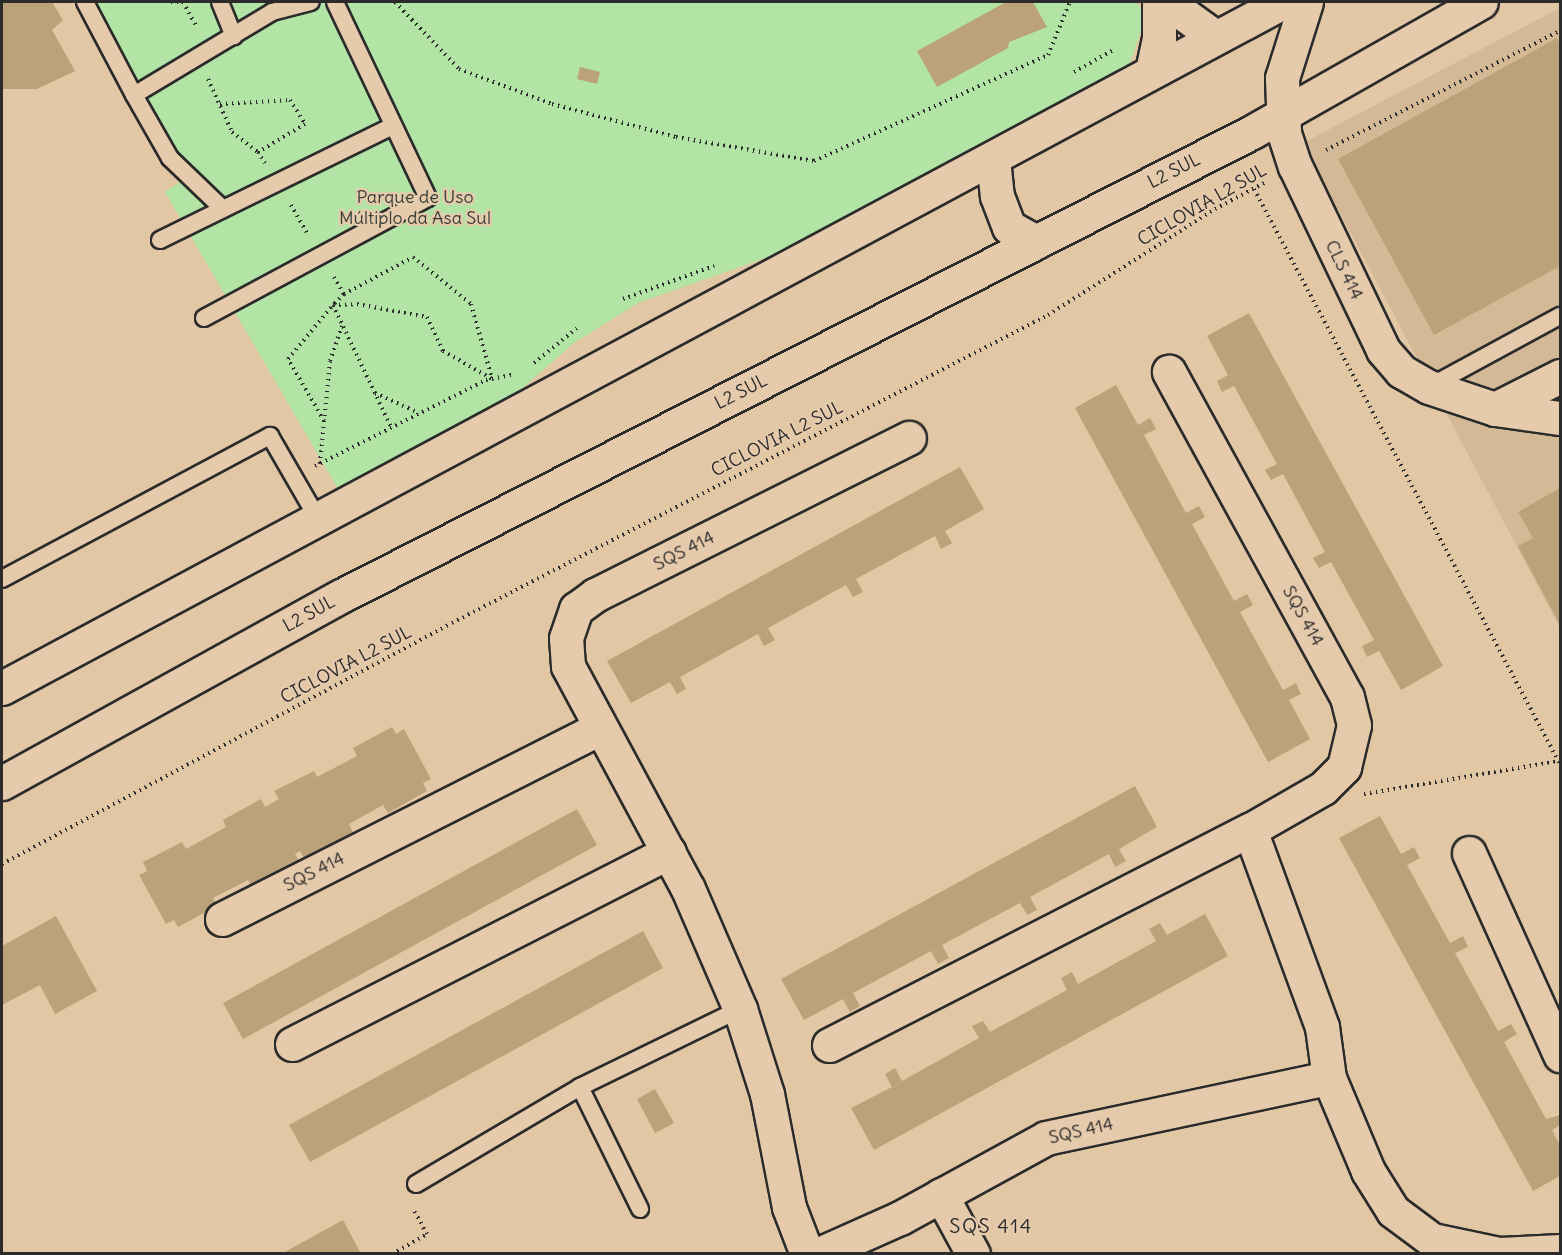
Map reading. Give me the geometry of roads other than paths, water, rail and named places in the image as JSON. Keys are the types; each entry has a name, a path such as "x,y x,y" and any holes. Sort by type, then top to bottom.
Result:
{"street":[{"path":"1152,71 1159,39 1159,2"},
{"path":"1167,2 1214,36"},
{"path":"2,688 319,521 993,159 1214,36 1283,2"},
{"name":"CLS 414","path":"1306,2 1285,64 1281,115 1295,166 1383,350 1401,371 1429,387 1495,409 1560,418"},
{"name":"L2 SUL","path":"2,783 341,596 1281,115 1481,2"},
{"path":"993,159 997,196 1009,227 1036,242"},
{"name":"SQS 414","path":"829,1044 1250,830 1323,788 1344,767 1353,741 1354,725 1347,697 1169,372"},
{"path":"1495,409 1560,376"},
{"name":"SQS 414","path":"807,1254 789,1207 767,1094 740,1009 669,852 568,666 566,638 576,609 595,596 909,438"},
{"name":"SQS 414","path":"222,919 600,728"},
{"path":"1250,830 1322,1027 1329,1078 1368,1171 1393,1211 1432,1240 1500,1254 1560,1251"},
{"path":"291,1044 669,852"},
{"path":"1469,853 1560,1055"},
{"name":"SQS 414","path":"819,1254 941,1195 1046,1138 1329,1078"},
{"path":"941,1195 973,1254"}],"lane":[{"path":"85,2 170,158 223,209"},
{"path":"220,2 234,36"},
{"path":"134,95 272,12 311,2"},
{"path":"204,318 428,198 335,2"},
{"path":"160,240 393,126"},
{"path":"1429,387 1560,316"},
{"path":"2,579 270,436 319,521"},
{"path":"416,1184 580,1087 740,1009"},
{"path":"580,1087 640,1209"}],"district":[{"name":"SQS 414","path":"991,1225"}],"park label":[{"name":"Parque de Uso Múltiplo da Asa Sul","path":"415,208"}]}
